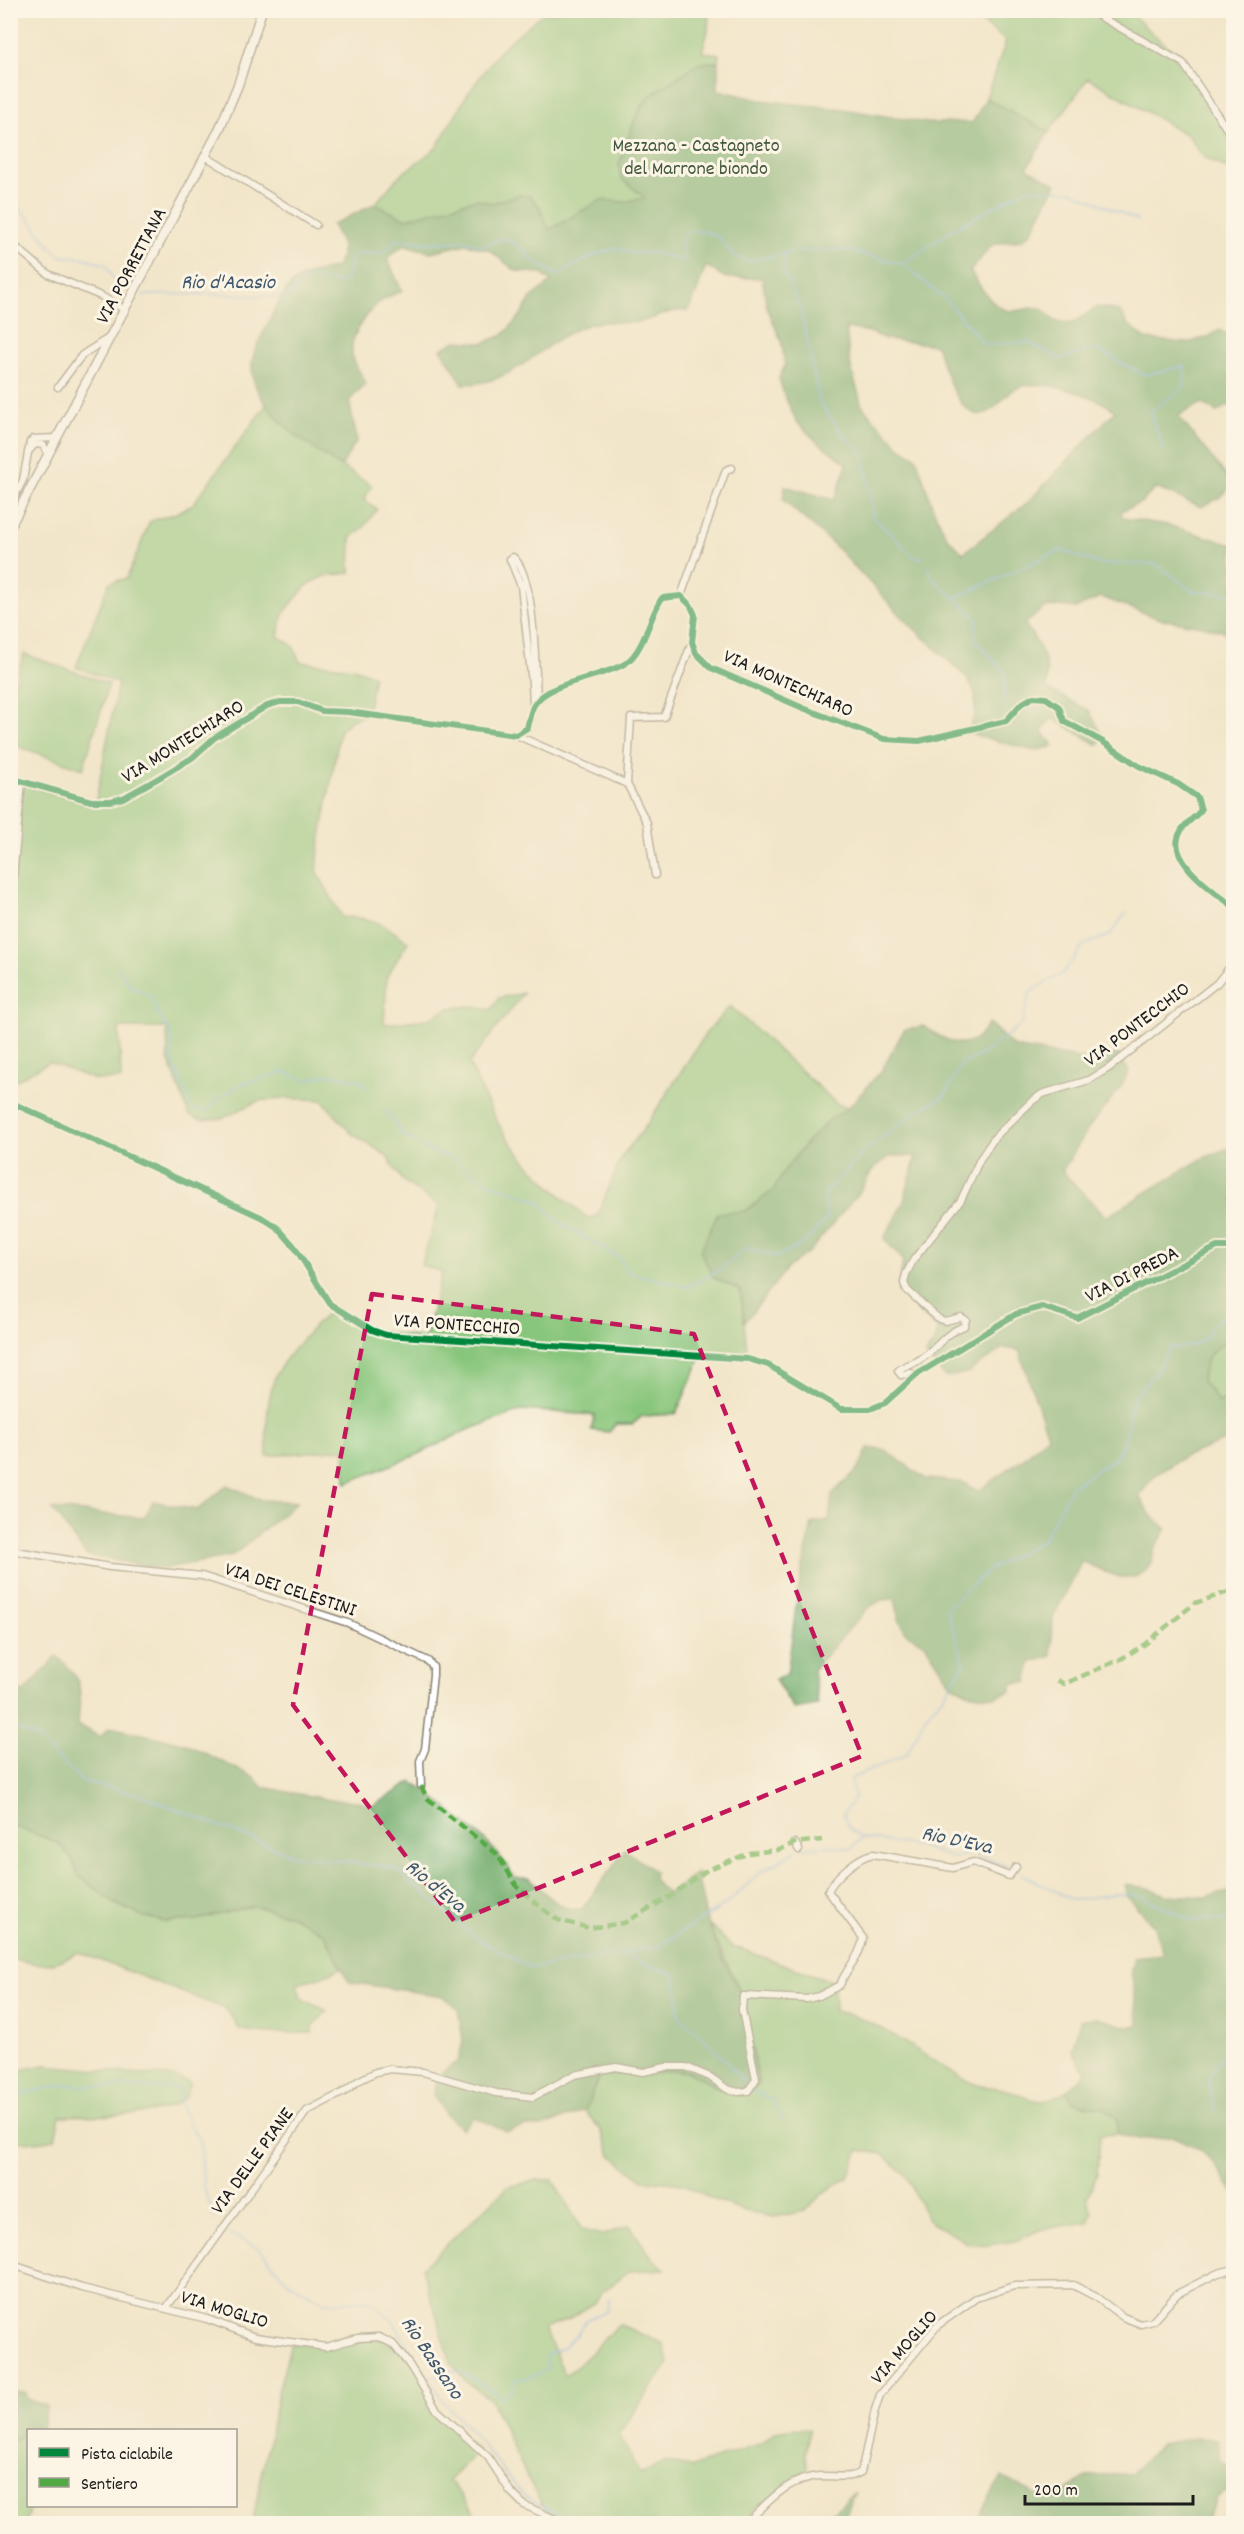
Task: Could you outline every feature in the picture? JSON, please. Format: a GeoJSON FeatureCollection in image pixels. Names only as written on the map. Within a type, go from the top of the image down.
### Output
{"type":"FeatureCollection","features":[{"type":"Feature","properties":{"kind":"main road","name":"VIA PORRETTANA"},"geometry":{"type":"LineString","coordinates":[[10,527],[48,449],[125,310],[205,156],[232,99],[262,10]]}},
{"type":"Feature","properties":{"kind":"street"},"geometry":{"type":"LineString","coordinates":[[1088,10],[1183,63],[1230,134]]}},
{"type":"Feature","properties":{"kind":"street"},"geometry":{"type":"LineString","coordinates":[[205,156],[316,225]]}},
{"type":"Feature","properties":{"kind":"street"},"geometry":{"type":"LineString","coordinates":[[10,242],[55,277],[103,297],[125,310]]}},
{"type":"Feature","properties":{"kind":"street"},"geometry":{"type":"LineString","coordinates":[[58,387],[82,355],[111,336]]}},
{"type":"Feature","properties":{"kind":"street"},"geometry":{"type":"LineString","coordinates":[[10,506],[23,480],[27,447],[33,439],[56,438]]}},
{"type":"Feature","properties":{"kind":"street"},"geometry":{"type":"LineString","coordinates":[[26,458],[30,448],[35,444],[48,449]]}},
{"type":"Feature","properties":{"kind":"street"},"geometry":{"type":"LineString","coordinates":[[681,596],[726,470],[732,468]]}},
{"type":"Feature","properties":{"kind":"street"},"geometry":{"type":"LineString","coordinates":[[533,707],[526,618],[521,586],[510,559],[513,556],[526,580],[536,652],[537,700]]}},
{"type":"Feature","properties":{"kind":"street"},"geometry":{"type":"LineString","coordinates":[[655,875],[647,823],[627,784],[631,718],[664,717],[692,642],[695,615],[691,606],[681,596]]}},
{"type":"Feature","properties":{"kind":"street"},"geometry":{"type":"LineString","coordinates":[[516,735],[527,728],[537,700],[564,684],[625,663],[636,652],[653,611],[662,598],[681,596]]}},
{"type":"Feature","properties":{"kind":"street","name":"VIA MONTECHIARO"},"geometry":{"type":"LineString","coordinates":[[692,642],[696,652],[711,668],[803,708],[884,739],[919,741],[1006,721],[1021,704],[1033,697],[1046,699],[1059,707],[1064,721],[1103,742],[1139,766],[1178,784],[1197,797],[1201,810],[1181,830],[1176,842],[1179,854],[1189,870],[1233,907]]}},
{"type":"Feature","properties":{"kind":"street","name":"VIA MONTECHIARO"},"geometry":{"type":"LineString","coordinates":[[10,778],[100,803],[123,798],[192,758],[214,738],[267,706],[280,702],[298,702],[322,711],[348,712],[516,735],[627,784]]}},
{"type":"Feature","properties":{"kind":"street"},"geometry":{"type":"LineString","coordinates":[[10,909],[22,782]]}},
{"type":"Feature","properties":{"kind":"street","name":"VIA PONTECCHIO"},"geometry":{"type":"LineString","coordinates":[[10,1102],[261,1217],[278,1228],[294,1246],[330,1304],[372,1330],[386,1335],[748,1359],[768,1365],[841,1409],[870,1409],[885,1403],[916,1375],[911,1373],[901,1375],[898,1371],[901,1368],[922,1359],[949,1332],[964,1326],[966,1320],[961,1317],[945,1321],[939,1319],[907,1290],[904,1283],[914,1259],[961,1200],[980,1159],[995,1137],[1030,1102],[1042,1094],[1089,1080],[1109,1068],[1217,983],[1233,962]]}},
{"type":"Feature","properties":{"kind":"street","name":"VIA DI PREDA"},"geometry":{"type":"LineString","coordinates":[[916,1375],[1016,1314],[1042,1307],[1077,1318],[1217,1247],[1233,1247]]}},
{"type":"Feature","properties":{"kind":"street","name":"VIA DEI CELESTINI"},"geometry":{"type":"LineString","coordinates":[[10,1550],[110,1567],[202,1576],[348,1623],[428,1661],[433,1668],[433,1675],[425,1749],[420,1761],[421,1786]]}},
{"type":"Feature","properties":{"kind":"street"},"geometry":{"type":"LineString","coordinates":[[795,1843],[799,1850]]}},
{"type":"Feature","properties":{"kind":"street","name":"VIA DELLE PIANE"},"geometry":{"type":"LineString","coordinates":[[167,2307],[307,2110],[344,2092],[358,2081],[376,2072],[390,2069],[423,2072],[495,2093],[533,2097],[574,2075],[616,2067],[643,2072],[666,2067],[686,2067],[710,2077],[727,2089],[738,2092],[748,2091],[756,2079],[742,2010],[743,1996],[807,1999],[819,1996],[840,1985],[844,1973],[862,1948],[863,1938],[828,1891],[863,1856],[873,1854],[952,1868],[973,1862],[1009,1876],[1016,1866]]}},
{"type":"Feature","properties":{"kind":"street","name":"VIA MOGLIO"},"geometry":{"type":"LineString","coordinates":[[10,2264],[121,2299],[167,2307],[255,2337],[326,2347],[358,2338],[379,2337],[393,2344],[410,2366],[437,2410],[488,2457],[510,2490],[524,2505],[566,2523]]}},
{"type":"Feature","properties":{"kind":"street","name":"VIA MOGLIO"},"geometry":{"type":"LineString","coordinates":[[745,2523],[790,2483],[819,2476],[849,2477],[861,2472],[880,2395],[938,2325],[976,2298],[1014,2286],[1073,2285],[1096,2297],[1123,2317],[1141,2324],[1153,2321],[1177,2294],[1218,2273],[1233,2269]]}},
{"type":"Feature","properties":{"kind":"highlighted area"},"geometry":{"type":"Polygon","coordinates":[[[372,1294],[694,1334],[862,1756],[455,1922],[293,1705],[372,1294]]]}},
{"type":"Feature","properties":{"kind":"green space"},"geometry":{"type":"Polygon","coordinates":[[[564,10],[709,11],[708,31],[702,52],[719,54],[718,62],[699,63],[648,97],[635,118],[619,165],[621,178],[646,198],[624,202],[601,200],[548,231],[540,207],[519,195],[492,203],[477,199],[406,219],[375,204],[398,177],[436,148],[467,95],[500,50],[542,14],[564,10]]]}},
{"type":"Feature","properties":{"kind":"green space"},"geometry":{"type":"Polygon","coordinates":[[[974,10],[1128,11],[1180,58],[1230,130],[1233,131],[1233,165],[1228,169],[1203,157],[1189,136],[1088,78],[1049,132],[986,98],[1006,41],[973,14],[974,10]]]}},
{"type":"Feature","properties":{"kind":"green space","name":"Mezzana - Castagneto del Marrone biondo"},"geometry":{"type":"Polygon","coordinates":[[[718,62],[718,90],[760,100],[843,109],[928,123],[973,122],[986,98],[1049,132],[1027,168],[1056,184],[1031,233],[1022,240],[993,244],[970,271],[993,302],[999,307],[1013,311],[1041,308],[1055,321],[1073,323],[1097,307],[1120,311],[1128,324],[1146,339],[1187,343],[1208,337],[1220,330],[1233,338],[1233,368],[1230,376],[1233,379],[1233,403],[1217,412],[1202,403],[1178,416],[1233,484],[1219,498],[1201,507],[1156,488],[1142,502],[1121,511],[1123,518],[1168,525],[1233,545],[1233,634],[1160,619],[1101,597],[1077,608],[1059,606],[1044,608],[1025,624],[1043,654],[1047,669],[1047,689],[1089,710],[1103,736],[1098,745],[1052,718],[1042,731],[1054,746],[1034,751],[968,733],[975,714],[975,693],[966,677],[909,624],[834,545],[783,500],[785,486],[834,500],[847,464],[816,441],[797,422],[784,395],[779,378],[785,365],[781,341],[767,307],[762,278],[726,278],[706,266],[693,302],[687,311],[666,313],[639,322],[605,322],[584,326],[553,343],[513,371],[482,383],[463,384],[441,349],[456,341],[483,343],[503,335],[520,316],[531,298],[551,282],[540,273],[516,271],[489,250],[467,244],[431,252],[404,245],[387,258],[402,291],[389,296],[374,307],[362,322],[353,339],[354,360],[366,383],[349,401],[357,440],[341,467],[283,424],[260,395],[254,380],[252,363],[257,346],[277,305],[295,281],[312,273],[336,268],[342,246],[332,225],[374,204],[406,219],[477,199],[492,203],[519,195],[530,196],[540,207],[549,230],[601,200],[624,202],[645,198],[621,178],[619,165],[635,118],[648,97],[699,63],[718,62]],[[846,328],[850,364],[862,406],[900,447],[916,457],[933,508],[947,537],[963,553],[1028,502],[1115,411],[1095,399],[1069,390],[1029,385],[1015,389],[990,411],[979,414],[970,411],[954,392],[936,345],[885,339],[870,332],[846,328]]]}},
{"type":"Feature","properties":{"kind":"green space"},"geometry":{"type":"Polygon","coordinates":[[[266,405],[314,449],[372,486],[364,500],[377,509],[364,527],[351,538],[350,573],[324,576],[306,586],[283,614],[278,636],[293,646],[300,662],[354,668],[374,676],[367,714],[350,721],[340,730],[319,848],[317,872],[342,917],[377,922],[408,942],[387,976],[384,1024],[428,1019],[449,1008],[470,1006],[491,1010],[499,998],[524,993],[469,1063],[494,1116],[522,1157],[543,1179],[588,1218],[597,1216],[622,1156],[644,1129],[706,1033],[730,1006],[837,1104],[848,1108],[829,1120],[806,1143],[784,1171],[774,1190],[745,1211],[714,1278],[740,1290],[748,1357],[702,1355],[676,1414],[642,1416],[633,1424],[616,1424],[609,1432],[591,1430],[595,1415],[523,1410],[465,1431],[419,1454],[346,1483],[344,1449],[267,1456],[268,1410],[273,1383],[283,1364],[299,1343],[333,1307],[374,1331],[425,1338],[442,1272],[421,1265],[439,1206],[402,1180],[386,1155],[351,1133],[322,1100],[284,1098],[258,1101],[223,1118],[202,1120],[189,1115],[168,1058],[167,1028],[119,1028],[121,1079],[95,1080],[49,1062],[11,1083],[11,781],[95,805],[118,683],[76,667],[109,583],[127,578],[150,521],[177,513],[193,504],[266,405]]]}},
{"type":"Feature","properties":{"kind":"green space"},"geometry":{"type":"Polygon","coordinates":[[[24,654],[109,684],[83,769],[11,744],[11,694],[24,654]]]}},
{"type":"Feature","properties":{"kind":"green space"},"geometry":{"type":"Polygon","coordinates":[[[989,1023],[1014,1047],[1097,1061],[1117,1053],[1129,1071],[1121,1087],[1090,1126],[1062,1171],[1106,1217],[1203,1158],[1233,1146],[1233,1338],[1210,1354],[1202,1381],[1219,1402],[1233,1396],[1233,1438],[1183,1457],[1154,1476],[1139,1496],[1150,1514],[1167,1529],[1155,1547],[1152,1560],[1144,1572],[1136,1577],[1127,1578],[1108,1573],[1082,1561],[1053,1618],[1051,1656],[1030,1663],[1028,1682],[1013,1683],[1011,1691],[995,1697],[972,1694],[952,1686],[926,1645],[906,1633],[899,1619],[895,1599],[881,1600],[868,1608],[813,1670],[818,1705],[794,1709],[775,1680],[787,1674],[798,1592],[812,1523],[829,1520],[832,1494],[859,1468],[868,1448],[885,1450],[926,1479],[962,1482],[978,1491],[1025,1457],[1048,1436],[1019,1350],[1003,1348],[969,1372],[946,1378],[925,1354],[936,1340],[937,1329],[898,1292],[903,1260],[884,1239],[904,1201],[916,1156],[891,1156],[873,1169],[860,1191],[810,1251],[787,1268],[745,1322],[740,1290],[714,1278],[700,1251],[718,1213],[745,1211],[774,1190],[784,1171],[806,1143],[829,1120],[848,1108],[882,1070],[904,1030],[923,1026],[949,1041],[963,1043],[979,1037],[989,1023]]]}},
{"type":"Feature","properties":{"kind":"green space"},"geometry":{"type":"Polygon","coordinates":[[[1233,1338],[1233,1396],[1219,1402],[1202,1381],[1203,1372],[1210,1354],[1233,1338]]]}},
{"type":"Feature","properties":{"kind":"green space"},"geometry":{"type":"Polygon","coordinates":[[[227,1485],[261,1500],[297,1502],[232,1556],[161,1569],[86,1555],[52,1509],[144,1518],[153,1501],[197,1510],[227,1485]]]}},
{"type":"Feature","properties":{"kind":"green space"},"geometry":{"type":"Polygon","coordinates":[[[57,1656],[77,1680],[80,1694],[78,1725],[100,1737],[110,1727],[184,1743],[254,1777],[262,1787],[331,1800],[358,1801],[371,1807],[412,1782],[424,1789],[486,1842],[507,1865],[515,1878],[530,1878],[553,1900],[567,1908],[582,1909],[625,1850],[654,1871],[653,1879],[668,1894],[697,1873],[706,1918],[718,1949],[744,2000],[759,2085],[742,2096],[721,2089],[688,2072],[672,2070],[645,2074],[600,2074],[585,2111],[541,2127],[527,2126],[507,2132],[474,2117],[462,2129],[446,2115],[433,2095],[437,2076],[458,2061],[463,2041],[458,2009],[442,1996],[349,1982],[324,1933],[290,1915],[253,1906],[196,1920],[166,1922],[142,1916],[114,1903],[79,1876],[71,1857],[57,1842],[11,1825],[10,1682],[23,1693],[57,1656]]]}},
{"type":"Feature","properties":{"kind":"green space"},"geometry":{"type":"Polygon","coordinates":[[[10,1825],[57,1842],[71,1857],[79,1876],[114,1903],[142,1916],[166,1922],[196,1920],[253,1906],[290,1915],[324,1933],[341,1968],[297,1983],[301,1998],[327,2011],[313,2026],[313,2033],[268,2033],[240,2030],[226,2009],[78,1952],[60,1961],[45,1964],[11,1958],[10,1825]]]}},
{"type":"Feature","properties":{"kind":"green space"},"geometry":{"type":"Polygon","coordinates":[[[1124,1885],[1149,1888],[1166,1895],[1206,1897],[1233,1891],[1233,2192],[1216,2166],[1200,2149],[1174,2137],[1138,2139],[1117,2134],[1117,2118],[1104,2107],[1087,2106],[1072,2101],[1067,2091],[1086,2073],[1072,2051],[1080,2020],[1096,2017],[1128,2027],[1139,2026],[1131,1969],[1134,1957],[1163,1954],[1154,1927],[1127,1896],[1124,1885]]]}},
{"type":"Feature","properties":{"kind":"green space"},"geometry":{"type":"Polygon","coordinates":[[[709,1925],[732,1946],[834,1982],[835,2011],[872,2024],[972,2083],[1003,2089],[1042,2101],[1050,2100],[1067,2091],[1072,2101],[1087,2106],[1104,2107],[1117,2118],[1117,2134],[1100,2135],[1097,2174],[1087,2198],[1092,2212],[1088,2222],[1042,2229],[1015,2241],[987,2245],[967,2243],[927,2219],[906,2175],[883,2154],[859,2150],[848,2177],[823,2193],[805,2211],[774,2217],[745,2211],[705,2196],[684,2184],[643,2180],[611,2155],[600,2129],[585,2111],[600,2075],[672,2070],[688,2072],[721,2089],[740,2044],[746,2019],[742,1997],[709,1925]]]}},
{"type":"Feature","properties":{"kind":"green space"},"geometry":{"type":"Polygon","coordinates":[[[44,2065],[175,2077],[190,2082],[183,2099],[159,2110],[124,2115],[60,2116],[55,2139],[36,2142],[11,2141],[11,2072],[44,2065]]]}},
{"type":"Feature","properties":{"kind":"green space"},"geometry":{"type":"Polygon","coordinates":[[[537,2180],[553,2180],[582,2230],[602,2235],[630,2226],[652,2258],[665,2269],[629,2271],[602,2292],[596,2302],[569,2319],[544,2328],[565,2375],[580,2364],[618,2324],[664,2344],[668,2364],[619,2434],[640,2475],[663,2462],[691,2467],[762,2443],[776,2431],[793,2428],[809,2430],[805,2456],[807,2470],[753,2510],[747,2523],[566,2523],[547,2513],[526,2475],[491,2400],[468,2383],[451,2363],[422,2268],[508,2187],[537,2180]]]}},
{"type":"Feature","properties":{"kind":"green space"},"geometry":{"type":"Polygon","coordinates":[[[376,2335],[419,2361],[436,2409],[478,2451],[449,2480],[483,2523],[252,2524],[279,2388],[291,2343],[318,2346],[346,2336],[376,2335]]]}},
{"type":"Feature","properties":{"kind":"green space"},"geometry":{"type":"Polygon","coordinates":[[[26,2392],[26,2399],[47,2406],[42,2428],[27,2429],[27,2434],[11,2442],[11,2393],[26,2392]]]}},
{"type":"Feature","properties":{"kind":"green space"},"geometry":{"type":"Polygon","coordinates":[[[27,2433],[27,2507],[30,2507],[26,2523],[11,2523],[10,2442],[27,2433]]]}},
{"type":"Feature","properties":{"kind":"green space"},"geometry":{"type":"Polygon","coordinates":[[[1196,2438],[1218,2439],[1221,2461],[1230,2468],[1233,2467],[1233,2495],[1224,2492],[1217,2498],[1204,2523],[975,2523],[1001,2477],[1042,2497],[1055,2498],[1086,2477],[1133,2473],[1160,2444],[1196,2438]]]}},
{"type":"Feature","properties":{"kind":"green space"},"geometry":{"type":"Polygon","coordinates":[[[856,2492],[842,2523],[818,2523],[856,2492]]]}},
{"type":"Feature","properties":{"kind":"waterway"},"geometry":{"type":"LineString","coordinates":[[904,263],[952,230],[1026,189],[1072,191],[1137,220]]}},
{"type":"Feature","properties":{"kind":"waterway","name":"Rio d'Acasio"},"geometry":{"type":"LineString","coordinates":[[10,204],[25,214],[60,256],[84,258],[106,265],[117,287],[122,291]]}},
{"type":"Feature","properties":{"kind":"waterway","name":"Rio d'Acasio"},"geometry":{"type":"LineString","coordinates":[[143,295],[213,294],[284,297],[307,279],[317,278],[342,283],[348,275],[350,260],[354,254],[383,253],[397,239],[427,243],[466,241],[482,246],[505,238],[522,248],[532,260],[557,275],[592,256],[614,248],[634,253],[656,253],[683,261],[685,258],[682,247],[684,235],[687,232],[703,231],[717,236],[735,257],[750,261],[796,251],[846,250],[903,264],[948,302],[985,345],[1028,342],[1060,359],[1096,349],[1144,375],[1185,366],[1184,387],[1150,412],[1164,451]]}},
{"type":"Feature","properties":{"kind":"waterway"},"geometry":{"type":"LineString","coordinates":[[786,252],[783,270],[801,311],[820,404],[845,437],[863,451],[873,517],[914,557],[923,558]]}},
{"type":"Feature","properties":{"kind":"waterway"},"geometry":{"type":"LineString","coordinates":[[927,567],[932,578],[955,598],[1060,550],[1100,564],[1156,564],[1192,591],[1234,594]]}},
{"type":"Feature","properties":{"kind":"waterway"},"geometry":{"type":"LineString","coordinates":[[955,598],[977,619],[975,640],[1005,673],[1004,705]]}},
{"type":"Feature","properties":{"kind":"waterway"},"geometry":{"type":"LineString","coordinates":[[384,1109],[401,1133],[433,1153],[445,1154],[487,1182],[537,1200],[559,1222],[618,1257],[630,1273],[688,1287],[723,1268],[746,1248],[777,1257],[806,1242],[827,1218],[824,1193],[863,1153],[912,1115],[944,1096],[961,1065],[986,1052],[1022,1024],[1030,992],[1063,973],[1084,945],[1110,935],[1126,913]]}},
{"type":"Feature","properties":{"kind":"waterway"},"geometry":{"type":"LineString","coordinates":[[118,967],[129,985],[151,996],[160,1019],[171,1033],[172,1061],[193,1110],[207,1111],[238,1086],[284,1072],[306,1080],[331,1074],[361,1081],[367,1088]]}},
{"type":"Feature","properties":{"kind":"waterway"},"geometry":{"type":"LineString","coordinates":[[861,1838],[849,1828],[843,1814],[855,1797],[850,1779],[907,1754],[925,1717],[943,1696],[964,1663],[946,1608],[990,1569],[1043,1540],[1072,1486],[1114,1459],[1125,1440],[1131,1405],[1135,1396],[1156,1372],[1170,1347],[1189,1346],[1201,1341],[1210,1332],[1211,1326],[1222,1318],[1234,1321]]}},
{"type":"Feature","properties":{"kind":"waterway","name":"Rio d'Eva"},"geometry":{"type":"LineString","coordinates":[[10,1726],[37,1738],[82,1781],[141,1795],[293,1855],[395,1868],[477,1939],[532,1968],[660,1946],[726,1904],[760,1873],[796,1851]]}},
{"type":"Feature","properties":{"kind":"waterway","name":"Rio D'Eva"},"geometry":{"type":"LineString","coordinates":[[862,1838],[919,1846],[953,1858],[970,1853],[1010,1867]]}},
{"type":"Feature","properties":{"kind":"waterway"},"geometry":{"type":"LineString","coordinates":[[804,1848],[831,1846],[851,1848],[861,1839]]}},
{"type":"Feature","properties":{"kind":"waterway","name":"Rio D'Eva"},"geometry":{"type":"LineString","coordinates":[[1020,1873],[1072,1900],[1115,1894],[1142,1896],[1190,1920],[1234,1920]]}},
{"type":"Feature","properties":{"kind":"waterway"},"geometry":{"type":"LineString","coordinates":[[621,1954],[676,1975],[679,2017],[709,2043],[745,2083]]}},
{"type":"Feature","properties":{"kind":"waterway"},"geometry":{"type":"LineString","coordinates":[[1215,2111],[1208,2080],[1234,2034]]}},
{"type":"Feature","properties":{"kind":"waterway","name":"Rio Bassano"},"geometry":{"type":"LineString","coordinates":[[10,2097],[60,2085],[178,2088],[183,2112],[200,2142],[204,2187],[214,2218]]}},
{"type":"Feature","properties":{"kind":"waterway"},"geometry":{"type":"LineString","coordinates":[[751,2090],[773,2100],[782,2121]]}},
{"type":"Feature","properties":{"kind":"waterway","name":"Rio Bassano"},"geometry":{"type":"LineString","coordinates":[[230,2234],[258,2248],[289,2283],[324,2302],[369,2301],[393,2321],[443,2401],[523,2495],[562,2517]]}},
{"type":"Feature","properties":{"kind":"waterway"},"geometry":{"type":"LineString","coordinates":[[430,2376],[440,2377],[449,2370],[466,2374],[502,2397],[511,2391],[516,2379],[527,2379],[547,2370],[547,2354],[562,2348],[576,2336],[586,2320],[607,2310],[609,2299]]}},
{"type":"Feature","properties":{"kind":"waterway"},"geometry":{"type":"LineString","coordinates":[[10,2418],[20,2408]]}},
{"type":"Feature","properties":{"kind":"marked path"},"geometry":{"type":"LineString","coordinates":[[1057,1680],[1064,1684],[1121,1659],[1145,1644],[1195,1603],[1234,1590]]}},
{"type":"Feature","properties":{"kind":"marked path"},"geometry":{"type":"LineString","coordinates":[[421,1786],[427,1798],[497,1854],[518,1888],[558,1920],[589,1928],[624,1923],[669,1897],[707,1870],[749,1853],[778,1850],[795,1843],[822,1840]]}},
{"type":"Feature","properties":{"kind":"cycle path"},"geometry":{"type":"LineString","coordinates":[[10,778],[91,801],[111,801],[123,798],[192,758],[214,738],[267,706],[280,702],[298,702],[322,711],[348,712],[516,735],[527,728],[534,705],[551,690],[604,673],[626,663],[638,650],[662,598],[681,596],[691,606],[695,615],[692,642],[696,653],[711,668],[803,708],[884,739],[919,741],[1006,721],[1021,704],[1033,697],[1046,698],[1059,707],[1064,721],[1103,742],[1139,766],[1178,784],[1197,797],[1201,810],[1181,831],[1177,842],[1179,853],[1204,884],[1234,907]]}},
{"type":"Feature","properties":{"kind":"cycle path"},"geometry":{"type":"LineString","coordinates":[[10,1102],[261,1217],[278,1228],[294,1246],[330,1304],[372,1330],[386,1335],[748,1359],[768,1365],[841,1409],[870,1409],[885,1403],[916,1375],[1016,1314],[1042,1307],[1077,1318],[1217,1247],[1234,1247]]}}]}
